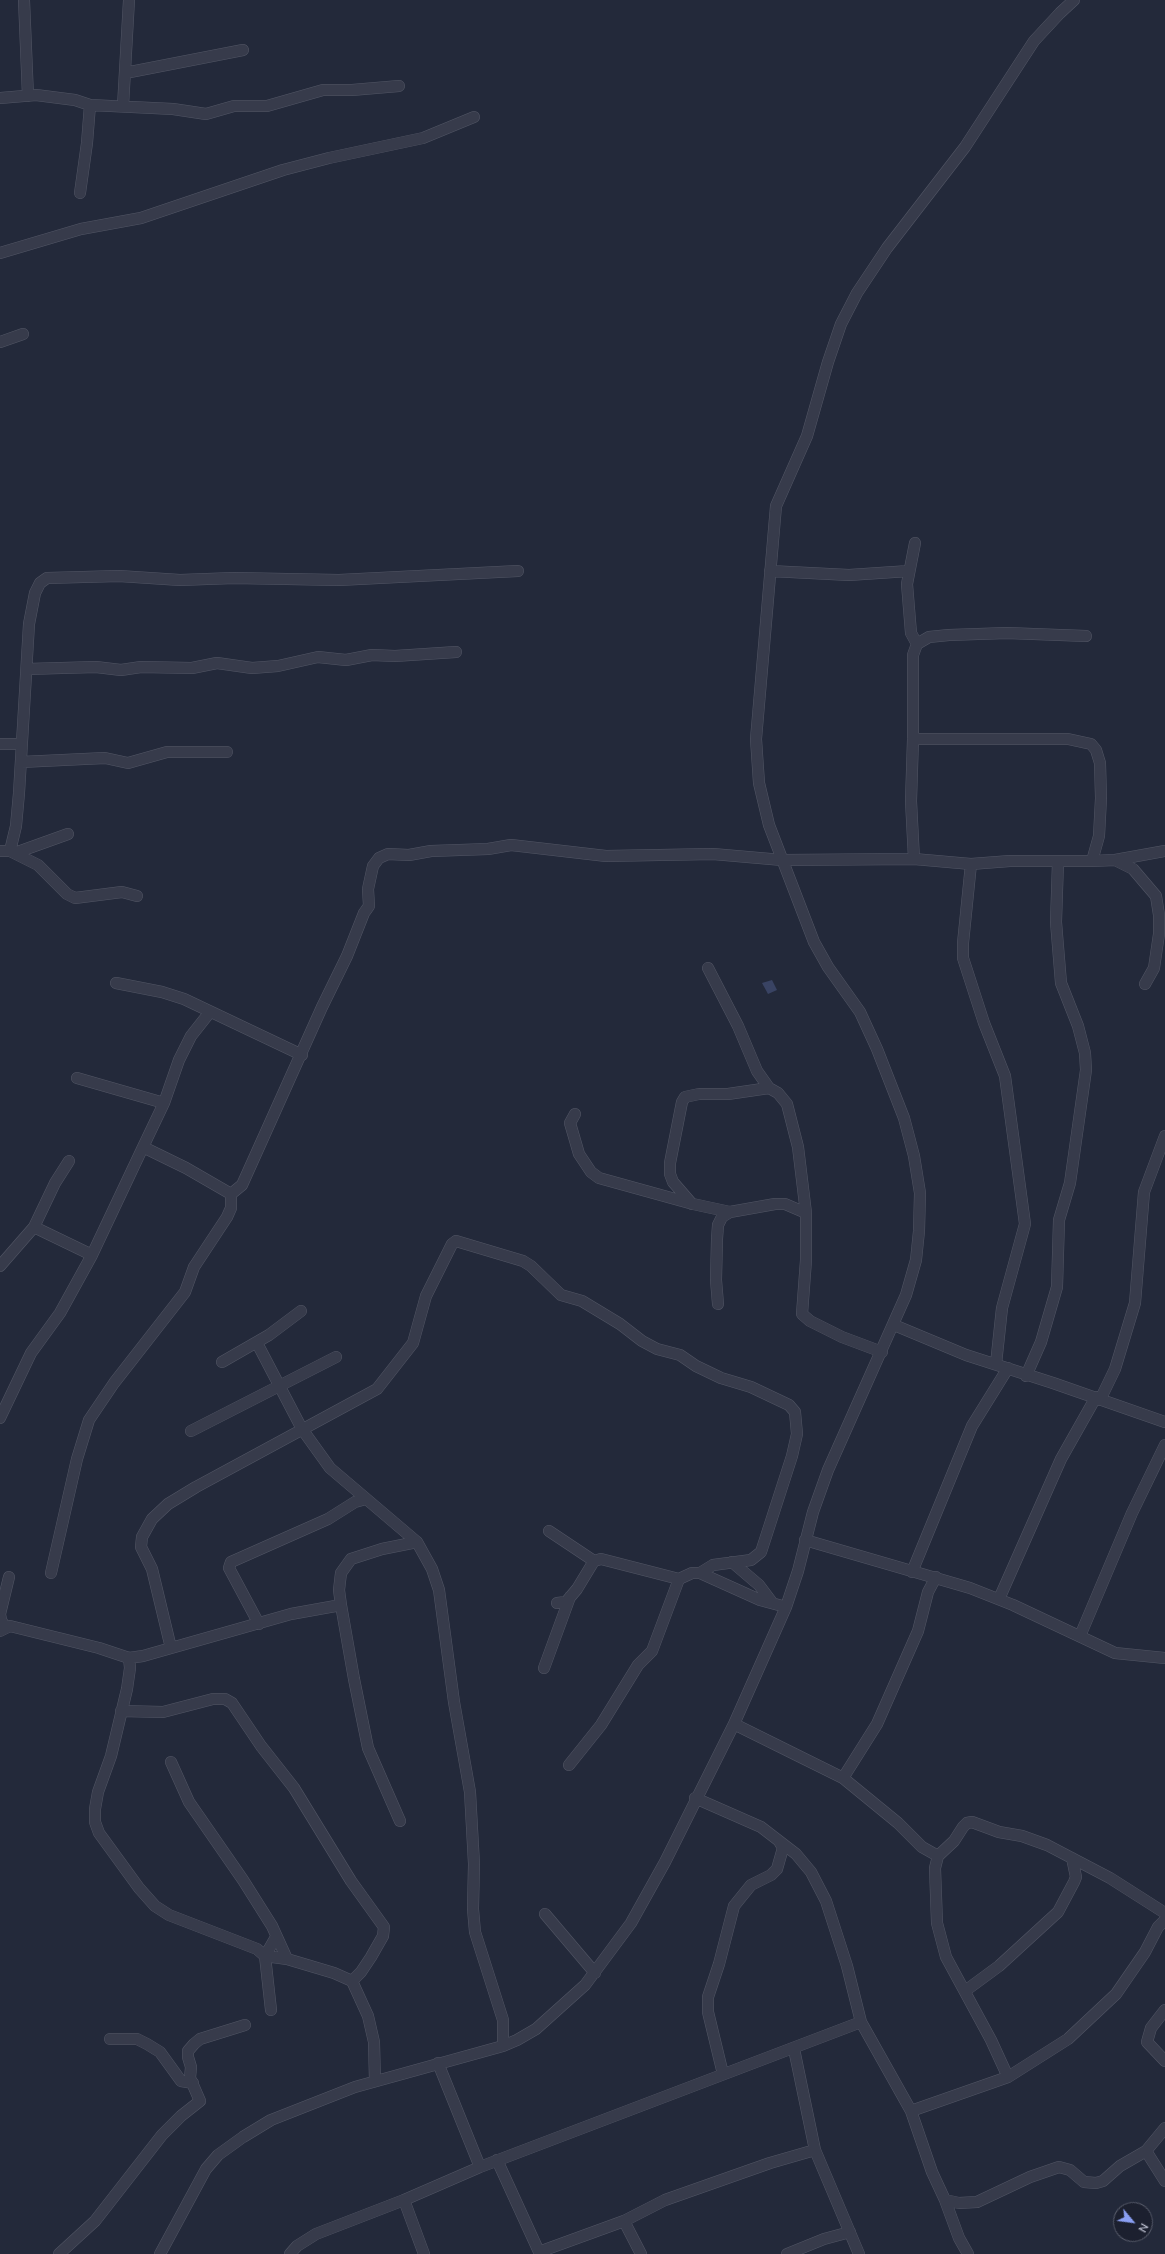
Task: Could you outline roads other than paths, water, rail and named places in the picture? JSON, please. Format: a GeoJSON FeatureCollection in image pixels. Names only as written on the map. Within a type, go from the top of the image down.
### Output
{"type":"FeatureCollection","features":[{"type":"Feature","properties":{"kind":"street"},"geometry":{"type":"LineString","coordinates":[[24,0],[28,96]]}},
{"type":"Feature","properties":{"kind":"street"},"geometry":{"type":"LineString","coordinates":[[123,106],[129,0]]}},
{"type":"Feature","properties":{"kind":"street"},"geometry":{"type":"LineString","coordinates":[[160,2254],[192,2192],[206,2169],[218,2155],[271,2120],[375,2081],[503,2046],[536,2029],[595,1973],[631,1923],[665,1862],[695,1798],[734,1724],[786,1607],[828,1470],[882,1352],[906,1295],[916,1260],[919,1231],[920,1194],[914,1156],[904,1118],[877,1049],[860,1012],[828,967],[814,942],[770,825],[756,763],[756,739],[776,506],[807,436],[836,339],[857,293],[887,248],[965,147],[1034,41],[1074,0]]}},
{"type":"Feature","properties":{"kind":"street"},"geometry":{"type":"LineString","coordinates":[[125,73],[243,50]]}},
{"type":"Feature","properties":{"kind":"street"},"geometry":{"type":"LineString","coordinates":[[0,98],[28,96],[75,100],[90,105],[173,109],[206,114],[234,106],[267,106],[323,90],[352,90],[399,86]]}},
{"type":"Feature","properties":{"kind":"street"},"geometry":{"type":"LineString","coordinates":[[80,193],[87,143],[90,105]]}},
{"type":"Feature","properties":{"kind":"street"},"geometry":{"type":"LineString","coordinates":[[0,253],[81,229],[141,218],[283,170],[329,158],[423,138],[474,117]]}},
{"type":"Feature","properties":{"kind":"street"},"geometry":{"type":"LineString","coordinates":[[0,342],[23,334]]}},
{"type":"Feature","properties":{"kind":"street"},"geometry":{"type":"LineString","coordinates":[[914,859],[911,801],[913,655],[916,644],[911,633],[907,604],[909,571],[916,543]]}},
{"type":"Feature","properties":{"kind":"street"},"geometry":{"type":"LineString","coordinates":[[8,852],[16,826],[29,624],[35,593],[40,583],[47,578],[119,576],[180,580],[234,578],[339,580],[518,571]]}},
{"type":"Feature","properties":{"kind":"street"},"geometry":{"type":"LineString","coordinates":[[770,571],[849,575],[909,571]]}},
{"type":"Feature","properties":{"kind":"street"},"geometry":{"type":"LineString","coordinates":[[916,644],[929,637],[949,635],[1007,633],[1086,636]]}},
{"type":"Feature","properties":{"kind":"street"},"geometry":{"type":"LineString","coordinates":[[27,669],[96,667],[121,670],[141,667],[192,668],[217,664],[252,668],[278,666],[318,657],[346,660],[372,655],[395,656],[456,652]]}},
{"type":"Feature","properties":{"kind":"street"},"geometry":{"type":"LineString","coordinates":[[913,739],[1068,739],[1091,744],[1096,750],[1100,763],[1101,798],[1099,836],[1092,862]]}},
{"type":"Feature","properties":{"kind":"street"},"geometry":{"type":"LineString","coordinates":[[0,744],[22,744]]}},
{"type":"Feature","properties":{"kind":"street"},"geometry":{"type":"LineString","coordinates":[[21,762],[105,758],[128,763],[167,752],[227,752]]}},
{"type":"Feature","properties":{"kind":"street"},"geometry":{"type":"LineString","coordinates":[[8,852],[68,834]]}},
{"type":"Feature","properties":{"kind":"street"},"geometry":{"type":"LineString","coordinates":[[231,1194],[239,1190],[247,1177],[364,913],[369,906],[368,889],[374,866],[379,858],[388,854],[409,855],[431,851],[488,849],[511,844],[606,856],[712,854],[782,860],[914,859],[971,864],[1010,861],[1092,862],[1115,860],[1165,851]]}},
{"type":"Feature","properties":{"kind":"street"},"geometry":{"type":"LineString","coordinates":[[8,852],[38,865],[68,894],[75,898],[122,892],[137,896]]}},
{"type":"Feature","properties":{"kind":"street"},"geometry":{"type":"LineString","coordinates":[[1115,860],[1133,869],[1156,896],[1159,915],[1159,934],[1154,968],[1145,984]]}},
{"type":"Feature","properties":{"kind":"street"},"geometry":{"type":"LineString","coordinates":[[1026,1376],[1041,1342],[1057,1287],[1060,1220],[1070,1184],[1086,1070],[1085,1053],[1078,1026],[1061,983],[1056,922],[1058,862]]}},
{"type":"Feature","properties":{"kind":"street"},"geometry":{"type":"LineString","coordinates":[[971,864],[963,943],[963,958],[984,1023],[1005,1076],[1025,1224],[1002,1308],[996,1364]]}},
{"type":"Feature","properties":{"kind":"street"},"geometry":{"type":"LineString","coordinates":[[708,968],[738,1026],[757,1071],[769,1088],[778,1093],[787,1104],[798,1147],[806,1213],[806,1260],[802,1314],[810,1321],[842,1337],[882,1352]]}},
{"type":"Feature","properties":{"kind":"street"},"geometry":{"type":"LineString","coordinates":[[116,983],[162,992],[184,999],[302,1055]]}},
{"type":"Feature","properties":{"kind":"street"},"geometry":{"type":"LineString","coordinates":[[0,1418],[31,1353],[60,1314],[92,1255],[164,1103],[179,1060],[191,1036],[210,1012]]}},
{"type":"Feature","properties":{"kind":"street"},"geometry":{"type":"LineString","coordinates":[[77,1078],[164,1103]]}},
{"type":"Feature","properties":{"kind":"street"},"geometry":{"type":"LineString","coordinates":[[693,1204],[673,1182],[670,1174],[670,1163],[682,1102],[685,1097],[699,1094],[728,1094],[769,1088]]}},
{"type":"Feature","properties":{"kind":"street"},"geometry":{"type":"LineString","coordinates":[[575,1114],[570,1123],[579,1154],[591,1172],[598,1178],[693,1204],[730,1212],[785,1204],[806,1213]]}},
{"type":"Feature","properties":{"kind":"street"},"geometry":{"type":"LineString","coordinates":[[999,1599],[1061,1459],[1115,1369],[1135,1303],[1144,1192],[1165,1136]]}},
{"type":"Feature","properties":{"kind":"street"},"geometry":{"type":"LineString","coordinates":[[143,1147],[186,1168],[231,1194]]}},
{"type":"Feature","properties":{"kind":"street"},"geometry":{"type":"LineString","coordinates":[[0,1266],[34,1228],[55,1182],[70,1161]]}},
{"type":"Feature","properties":{"kind":"street"},"geometry":{"type":"LineString","coordinates":[[51,1573],[77,1459],[89,1420],[117,1378],[185,1292],[194,1266],[228,1217],[231,1208],[231,1194]]}},
{"type":"Feature","properties":{"kind":"street"},"geometry":{"type":"LineString","coordinates":[[718,1304],[716,1280],[718,1225],[722,1217],[730,1212]]}},
{"type":"Feature","properties":{"kind":"street"},"geometry":{"type":"LineString","coordinates":[[34,1228],[92,1255]]}},
{"type":"Feature","properties":{"kind":"street"},"geometry":{"type":"LineString","coordinates":[[171,1648],[152,1569],[141,1547],[145,1529],[152,1519],[168,1504],[236,1464],[377,1389],[384,1382],[413,1342],[426,1296],[452,1244],[456,1241],[523,1261],[531,1266],[561,1295],[582,1301],[620,1324],[642,1342],[657,1349],[680,1355],[696,1366],[721,1378],[751,1387],[789,1405],[795,1412],[797,1434],[761,1552],[751,1560],[713,1565],[700,1573]]}},
{"type":"Feature","properties":{"kind":"street"},"geometry":{"type":"LineString","coordinates":[[222,1362],[257,1343],[301,1311]]}},
{"type":"Feature","properties":{"kind":"street"},"geometry":{"type":"LineString","coordinates":[[894,1325],[966,1355],[1008,1368],[1026,1376],[1098,1398],[1165,1422]]}},
{"type":"Feature","properties":{"kind":"street"},"geometry":{"type":"LineString","coordinates":[[257,1343],[281,1386],[302,1429],[336,1474],[417,1542],[432,1569],[439,1590],[454,1702],[470,1792],[474,1864],[473,1909],[475,1932],[503,2020],[503,2046]]}},
{"type":"Feature","properties":{"kind":"street"},"geometry":{"type":"LineString","coordinates":[[191,1431],[336,1357]]}},
{"type":"Feature","properties":{"kind":"street"},"geometry":{"type":"LineString","coordinates":[[912,1572],[972,1426],[1008,1368]]}},
{"type":"Feature","properties":{"kind":"street"},"geometry":{"type":"LineString","coordinates":[[1080,1636],[1132,1514],[1165,1446]]}},
{"type":"Feature","properties":{"kind":"street"},"geometry":{"type":"LineString","coordinates":[[259,1624],[229,1568],[231,1562],[328,1519],[355,1502],[366,1499]]}},
{"type":"Feature","properties":{"kind":"street"},"geometry":{"type":"LineString","coordinates":[[549,1531],[594,1561]]}},
{"type":"Feature","properties":{"kind":"street"},"geometry":{"type":"LineString","coordinates":[[806,1540],[912,1572],[936,1577],[999,1599],[1115,1653],[1165,1658]]}},
{"type":"Feature","properties":{"kind":"street"},"geometry":{"type":"LineString","coordinates":[[400,1821],[368,1748],[354,1679],[339,1590],[341,1573],[351,1559],[382,1549],[417,1542]]}},
{"type":"Feature","properties":{"kind":"street"},"geometry":{"type":"LineString","coordinates":[[557,1603],[566,1602],[577,1589],[594,1561],[602,1559],[679,1579],[692,1573],[700,1573],[760,1600],[786,1607]]}},
{"type":"Feature","properties":{"kind":"street"},"geometry":{"type":"LineString","coordinates":[[732,1562],[759,1585],[771,1602]]}},
{"type":"Feature","properties":{"kind":"street"},"geometry":{"type":"LineString","coordinates":[[9,1577],[0,1614],[2,1629],[10,1626],[99,1648],[129,1658],[171,1648],[291,1614],[341,1605]]}},
{"type":"Feature","properties":{"kind":"street"},"geometry":{"type":"LineString","coordinates":[[843,1778],[877,1724],[918,1631],[928,1592],[936,1577]]}},
{"type":"Feature","properties":{"kind":"street"},"geometry":{"type":"LineString","coordinates":[[569,1765],[601,1725],[638,1665],[652,1651],[679,1579]]}},
{"type":"Feature","properties":{"kind":"street"},"geometry":{"type":"LineString","coordinates":[[544,1668],[570,1597]]}},
{"type":"Feature","properties":{"kind":"street"},"geometry":{"type":"LineString","coordinates":[[129,1658],[130,1668],[122,1711],[95,1809],[95,1822],[99,1833],[139,1888],[155,1906],[181,1921],[257,1949],[265,1956],[287,1959],[334,1973],[352,1981],[369,2022],[374,2042],[375,2081]]}},
{"type":"Feature","properties":{"kind":"street"},"geometry":{"type":"LineString","coordinates":[[122,1711],[163,1712],[213,1699],[225,1699],[232,1703],[261,1746],[298,1794],[351,1881],[384,1928],[383,1936],[371,1957],[361,1972],[352,1981]]}},
{"type":"Feature","properties":{"kind":"street"},"geometry":{"type":"LineString","coordinates":[[734,1724],[843,1778],[898,1823],[922,1847],[938,1856]]}},
{"type":"Feature","properties":{"kind":"street"},"geometry":{"type":"LineString","coordinates":[[171,1762],[189,1802],[240,1874],[272,1926],[287,1959]]}},
{"type":"Feature","properties":{"kind":"street"},"geometry":{"type":"LineString","coordinates":[[695,1798],[744,1819],[777,1838],[796,1854],[811,1872],[826,1900],[847,1966],[861,2022],[911,2111],[932,2172],[945,2200],[959,2238],[968,2254]]}},
{"type":"Feature","properties":{"kind":"street"},"geometry":{"type":"LineString","coordinates":[[1008,2077],[992,2040],[946,1957],[937,1923],[934,1885],[935,1868],[938,1856],[954,1841],[963,1827],[967,1823],[972,1822],[999,1832],[1022,1836],[1047,1845],[1110,1878],[1165,1913]]}},
{"type":"Feature","properties":{"kind":"street"},"geometry":{"type":"LineString","coordinates":[[722,2074],[708,2012],[708,1997],[719,1964],[734,1906],[751,1885],[771,1875],[777,1869],[783,1848],[777,1838]]}},
{"type":"Feature","properties":{"kind":"street"},"geometry":{"type":"LineString","coordinates":[[965,1991],[999,1966],[1058,1912],[1076,1877],[1072,1858]]}},
{"type":"Feature","properties":{"kind":"street"},"geometry":{"type":"LineString","coordinates":[[545,1914],[595,1973]]}},
{"type":"Feature","properties":{"kind":"street"},"geometry":{"type":"LineString","coordinates":[[911,2111],[1008,2077],[1068,2039],[1100,2011],[1116,1994],[1145,1952],[1158,1927],[1165,1920]]}},
{"type":"Feature","properties":{"kind":"street"},"geometry":{"type":"LineString","coordinates":[[271,2010],[265,1956],[276,1937]]}},
{"type":"Feature","properties":{"kind":"street"},"geometry":{"type":"LineString","coordinates":[[1165,2010],[1151,2028],[1147,2042],[1165,2061]]}},
{"type":"Feature","properties":{"kind":"street"},"geometry":{"type":"LineString","coordinates":[[290,2254],[297,2246],[316,2234],[404,2200],[497,2160],[722,2074],[794,2049],[861,2022]]}},
{"type":"Feature","properties":{"kind":"street"},"geometry":{"type":"LineString","coordinates":[[59,2254],[95,2221],[162,2135],[180,2116],[200,2100],[190,2078],[191,2067],[188,2051],[200,2039],[245,2025]]}},
{"type":"Feature","properties":{"kind":"street"},"geometry":{"type":"LineString","coordinates":[[110,2039],[137,2039],[147,2044],[160,2052],[181,2081],[193,2084]]}},
{"type":"Feature","properties":{"kind":"street"},"geometry":{"type":"LineString","coordinates":[[794,2049],[815,2150],[859,2254]]}},
{"type":"Feature","properties":{"kind":"street"},"geometry":{"type":"LineString","coordinates":[[438,2063],[480,2167]]}},
{"type":"Feature","properties":{"kind":"street"},"geometry":{"type":"LineString","coordinates":[[945,2200],[958,2203],[977,2202],[1030,2177],[1059,2167],[1070,2170],[1084,2182],[1096,2183],[1103,2181],[1120,2166],[1146,2151],[1165,2128]]}},
{"type":"Feature","properties":{"kind":"street"},"geometry":{"type":"LineString","coordinates":[[497,2160],[539,2253],[624,2221],[665,2200],[770,2162],[815,2150]]}},
{"type":"Feature","properties":{"kind":"street"},"geometry":{"type":"LineString","coordinates":[[1146,2151],[1165,2180]]}},
{"type":"Feature","properties":{"kind":"street"},"geometry":{"type":"LineString","coordinates":[[404,2200],[424,2254]]}},
{"type":"Feature","properties":{"kind":"street"},"geometry":{"type":"LineString","coordinates":[[624,2221],[641,2254]]}},
{"type":"Feature","properties":{"kind":"street"},"geometry":{"type":"LineString","coordinates":[[787,2254],[824,2239],[850,2232]]}},
{"type":"Feature","properties":{"kind":"water"},"geometry":{"type":"Polygon","coordinates":[[[772,980],[777,990],[768,994],[762,983],[772,980]]]}}]}
